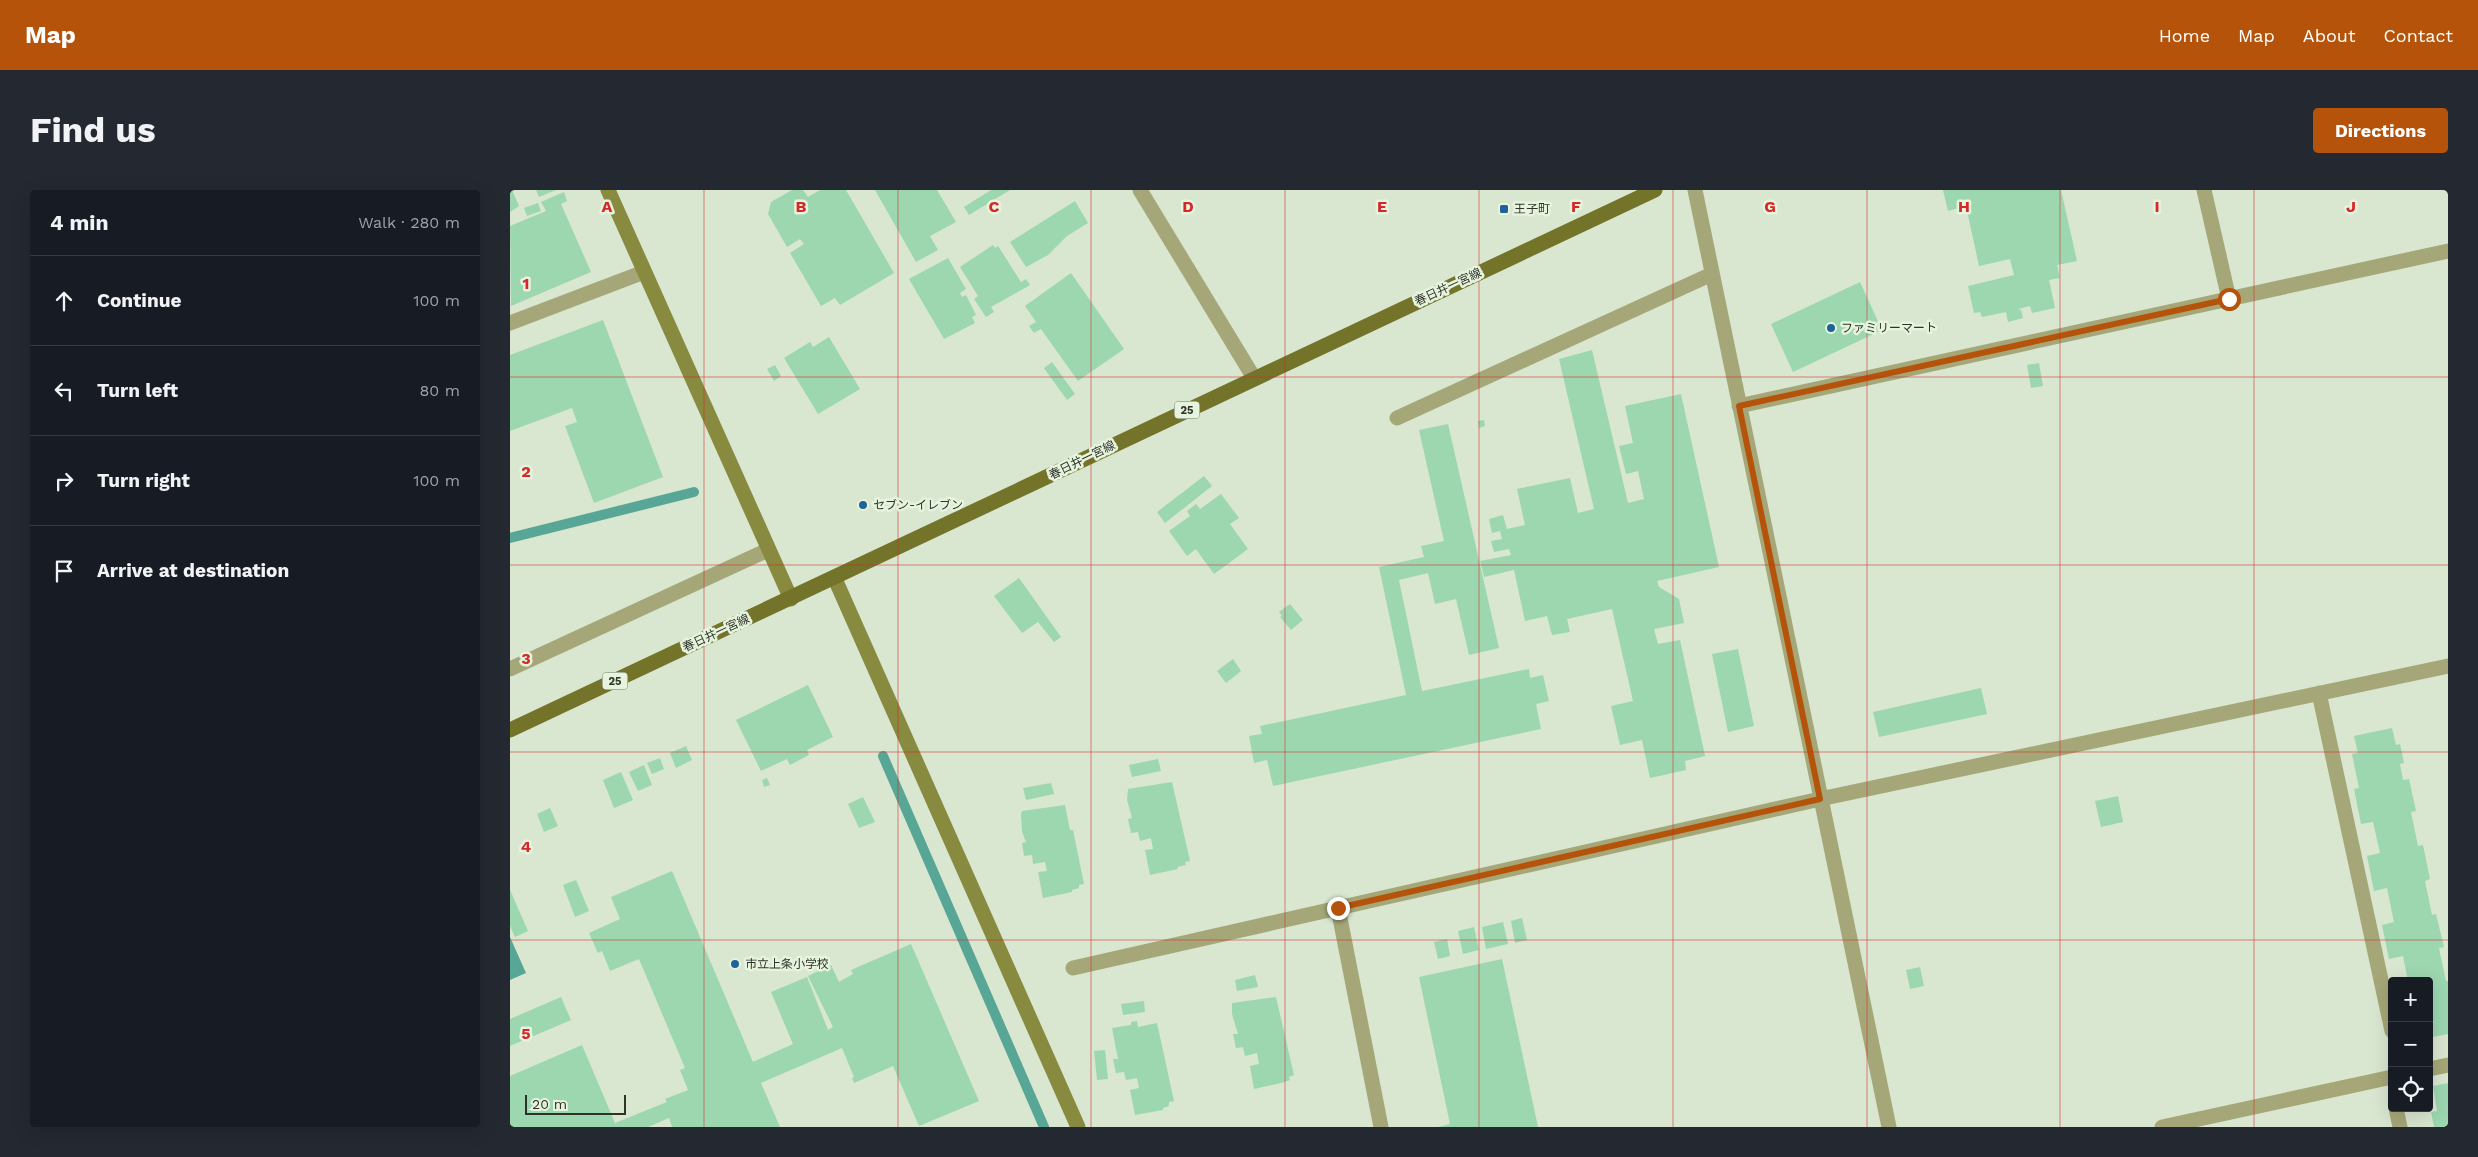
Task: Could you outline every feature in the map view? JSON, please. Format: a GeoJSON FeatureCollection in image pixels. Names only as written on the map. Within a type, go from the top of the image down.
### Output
{"type":"FeatureCollection","features":[{"type":"Feature","properties":{"kind":"main road","name":"春日井一宮線"},"geometry":{"type":"LineString","coordinates":[[510,730],[835,579],[1254,378],[1655,190]]}},
{"type":"Feature","properties":{"kind":"street"},"geometry":{"type":"LineString","coordinates":[[608,190],[791,599]]}},
{"type":"Feature","properties":{"kind":"street"},"geometry":{"type":"LineString","coordinates":[[1140,190],[1254,378]]}},
{"type":"Feature","properties":{"kind":"street"},"geometry":{"type":"LineString","coordinates":[[1695,190],[1889,1127]]}},
{"type":"Feature","properties":{"kind":"street"},"geometry":{"type":"LineString","coordinates":[[2204,190],[2229,299]]}},
{"type":"Feature","properties":{"kind":"street"},"geometry":{"type":"LineString","coordinates":[[1739,406],[2448,251]]}},
{"type":"Feature","properties":{"kind":"street"},"geometry":{"type":"LineString","coordinates":[[510,323],[644,272]]}},
{"type":"Feature","properties":{"kind":"street"},"geometry":{"type":"LineString","coordinates":[[1397,418],[1712,274]]}},
{"type":"Feature","properties":{"kind":"street"},"geometry":{"type":"LineString","coordinates":[[510,669],[768,550]]}},
{"type":"Feature","properties":{"kind":"street"},"geometry":{"type":"LineString","coordinates":[[835,579],[1078,1127]]}},
{"type":"Feature","properties":{"kind":"street"},"geometry":{"type":"LineString","coordinates":[[1073,968],[1820,799],[2448,666]]}},
{"type":"Feature","properties":{"kind":"street"},"geometry":{"type":"LineString","coordinates":[[2319,693],[2390,1022]]}},
{"type":"Feature","properties":{"kind":"street"},"geometry":{"type":"LineString","coordinates":[[1338,908],[1381,1127]]}},
{"type":"Feature","properties":{"kind":"street"},"geometry":{"type":"LineString","coordinates":[[2433,1068],[2448,1064]]}},
{"type":"Feature","properties":{"kind":"street"},"geometry":{"type":"LineString","coordinates":[[2162,1127],[2388,1083]]}},
{"type":"Feature","properties":{"kind":"street"},"geometry":{"type":"LineString","coordinates":[[2397,1112],[2400,1127]]}},
{"type":"Feature","properties":{"kind":"water"},"geometry":{"type":"Polygon","coordinates":[[[510,937],[526,973],[510,980],[510,937]]]}},
{"type":"Feature","properties":{"kind":"building"},"geometry":{"type":"Polygon","coordinates":[[[510,190],[512,190],[519,206],[510,212],[510,190]]]}},
{"type":"Feature","properties":{"kind":"building"},"geometry":{"type":"Polygon","coordinates":[[[536,190],[556,190],[539,197],[536,190]]]}},
{"type":"Feature","properties":{"kind":"building"},"geometry":{"type":"Polygon","coordinates":[[[792,190],[803,190],[808,197],[820,190],[846,190],[894,273],[840,305],[835,298],[821,306],[790,253],[804,244],[800,239],[787,247],[768,214],[771,202],[792,190]]]}},
{"type":"Feature","properties":{"kind":"building"},"geometry":{"type":"Polygon","coordinates":[[[875,190],[937,190],[956,222],[930,236],[938,250],[916,262],[875,190]]]}},
{"type":"Feature","properties":{"kind":"building"},"geometry":{"type":"Polygon","coordinates":[[[991,190],[1010,190],[969,215],[964,207],[991,190]]]}},
{"type":"Feature","properties":{"kind":"building"},"geometry":{"type":"Polygon","coordinates":[[[1943,190],[2061,190],[2077,261],[2057,265],[2060,278],[2049,280],[2055,308],[2032,313],[2030,306],[2018,309],[2021,310],[2023,318],[2008,322],[2006,312],[1982,317],[1980,312],[1974,313],[1968,286],[2014,275],[2010,259],[1979,266],[1966,206],[1948,211],[1943,190]]]}},
{"type":"Feature","properties":{"kind":"building"},"geometry":{"type":"Polygon","coordinates":[[[564,192],[567,201],[561,204],[591,272],[511,306],[510,226],[546,211],[541,202],[564,192]]]}},
{"type":"Feature","properties":{"kind":"building"},"geometry":{"type":"Polygon","coordinates":[[[1075,201],[1088,223],[1067,236],[1048,255],[1026,267],[1010,242],[1075,201]]]}},
{"type":"Feature","properties":{"kind":"building"},"geometry":{"type":"Polygon","coordinates":[[[538,203],[541,211],[527,216],[524,208],[538,203]]]}},
{"type":"Feature","properties":{"kind":"building"},"geometry":{"type":"Polygon","coordinates":[[[993,245],[995,248],[998,246],[1021,282],[1026,279],[1030,285],[991,307],[994,312],[986,317],[974,299],[978,296],[960,267],[993,245]]]}},
{"type":"Feature","properties":{"kind":"building"},"geometry":{"type":"Polygon","coordinates":[[[948,258],[966,289],[960,293],[962,297],[966,295],[976,315],[972,317],[975,323],[944,339],[909,279],[948,258]]]}},
{"type":"Feature","properties":{"kind":"building"},"geometry":{"type":"Polygon","coordinates":[[[1071,273],[1124,349],[1078,381],[1041,329],[1034,333],[1029,326],[1036,322],[1025,306],[1071,273]]]}},
{"type":"Feature","properties":{"kind":"building"},"geometry":{"type":"Polygon","coordinates":[[[1860,282],[1882,330],[1793,372],[1771,324],[1860,282]]]}},
{"type":"Feature","properties":{"kind":"building"},"geometry":{"type":"Polygon","coordinates":[[[603,320],[663,477],[594,503],[565,426],[577,422],[572,408],[510,431],[510,355],[603,320]]]}},
{"type":"Feature","properties":{"kind":"building"},"geometry":{"type":"Polygon","coordinates":[[[829,337],[860,389],[818,414],[784,358],[810,342],[813,347],[829,337]]]}},
{"type":"Feature","properties":{"kind":"building"},"geometry":{"type":"Polygon","coordinates":[[[1592,350],[1628,503],[1644,499],[1638,471],[1626,474],[1619,446],[1633,443],[1625,406],[1681,394],[1719,567],[1657,581],[1659,587],[1679,599],[1684,623],[1654,629],[1658,644],[1680,640],[1705,756],[1685,761],[1686,770],[1650,778],[1642,740],[1620,745],[1611,706],[1633,701],[1612,609],[1567,619],[1570,632],[1552,635],[1547,616],[1525,621],[1514,570],[1484,577],[1480,561],[1511,555],[1509,549],[1494,552],[1491,541],[1502,539],[1500,531],[1492,533],[1489,519],[1503,515],[1507,529],[1525,525],[1517,489],[1570,478],[1578,513],[1594,509],[1559,359],[1592,350]]]}},
{"type":"Feature","properties":{"kind":"building"},"geometry":{"type":"Polygon","coordinates":[[[1052,362],[1075,394],[1067,400],[1044,368],[1052,362]]]}},
{"type":"Feature","properties":{"kind":"building"},"geometry":{"type":"Polygon","coordinates":[[[2039,363],[2043,386],[2031,388],[2027,365],[2039,363]]]}},
{"type":"Feature","properties":{"kind":"building"},"geometry":{"type":"Polygon","coordinates":[[[775,365],[781,376],[774,381],[767,369],[775,365]]]}},
{"type":"Feature","properties":{"kind":"building"},"geometry":{"type":"Polygon","coordinates":[[[1484,420],[1485,426],[1479,428],[1478,421],[1484,420]]]}},
{"type":"Feature","properties":{"kind":"building"},"geometry":{"type":"Polygon","coordinates":[[[1448,424],[1499,648],[1469,655],[1456,599],[1435,604],[1428,573],[1399,580],[1422,691],[1529,669],[1530,678],[1543,675],[1549,701],[1536,704],[1541,729],[1273,786],[1267,760],[1254,763],[1249,736],[1262,734],[1260,726],[1406,695],[1379,567],[1424,557],[1421,546],[1444,541],[1419,430],[1448,424]]]}},
{"type":"Feature","properties":{"kind":"building"},"geometry":{"type":"Polygon","coordinates":[[[1204,476],[1212,486],[1165,523],[1157,512],[1204,476]]]}},
{"type":"Feature","properties":{"kind":"building"},"geometry":{"type":"Polygon","coordinates":[[[1221,494],[1239,518],[1230,524],[1248,549],[1214,574],[1196,549],[1187,556],[1169,531],[1190,516],[1187,511],[1196,504],[1200,509],[1221,494]]]}},
{"type":"Feature","properties":{"kind":"building"},"geometry":{"type":"Polygon","coordinates":[[[1019,578],[1061,637],[1054,642],[1038,622],[1022,633],[994,596],[1019,578]]]}},
{"type":"Feature","properties":{"kind":"building"},"geometry":{"type":"Polygon","coordinates":[[[1290,604],[1303,620],[1291,630],[1280,617],[1282,616],[1279,612],[1290,604]]]}},
{"type":"Feature","properties":{"kind":"building"},"geometry":{"type":"Polygon","coordinates":[[[1738,649],[1754,726],[1728,732],[1712,654],[1738,649]]]}},
{"type":"Feature","properties":{"kind":"building"},"geometry":{"type":"Polygon","coordinates":[[[1233,659],[1241,671],[1226,683],[1217,671],[1233,659]]]}},
{"type":"Feature","properties":{"kind":"building"},"geometry":{"type":"Polygon","coordinates":[[[808,685],[833,737],[807,750],[809,755],[790,765],[787,759],[761,771],[736,720],[808,685]]]}},
{"type":"Feature","properties":{"kind":"building"},"geometry":{"type":"Polygon","coordinates":[[[1981,688],[1987,714],[1879,737],[1873,712],[1981,688]]]}},
{"type":"Feature","properties":{"kind":"building"},"geometry":{"type":"Polygon","coordinates":[[[2392,728],[2396,745],[2400,744],[2404,763],[2400,764],[2403,780],[2409,779],[2416,811],[2411,812],[2418,846],[2423,845],[2430,879],[2425,881],[2432,915],[2436,914],[2444,947],[2439,948],[2446,981],[2448,981],[2448,1034],[2433,1037],[2433,977],[2407,977],[2403,956],[2389,959],[2382,925],[2394,922],[2387,888],[2374,891],[2367,856],[2380,853],[2373,822],[2361,824],[2354,789],[2359,788],[2352,754],[2358,753],[2354,736],[2392,728]]]}},
{"type":"Feature","properties":{"kind":"building"},"geometry":{"type":"Polygon","coordinates":[[[686,746],[692,760],[676,768],[670,753],[686,746]]]}},
{"type":"Feature","properties":{"kind":"building"},"geometry":{"type":"Polygon","coordinates":[[[660,758],[664,769],[652,774],[647,763],[660,758]]]}},
{"type":"Feature","properties":{"kind":"building"},"geometry":{"type":"Polygon","coordinates":[[[1158,759],[1161,771],[1132,777],[1129,765],[1158,759]]]}},
{"type":"Feature","properties":{"kind":"building"},"geometry":{"type":"Polygon","coordinates":[[[644,765],[652,785],[638,791],[629,772],[644,765]]]}},
{"type":"Feature","properties":{"kind":"building"},"geometry":{"type":"Polygon","coordinates":[[[621,772],[633,800],[614,808],[603,780],[621,772]]]}},
{"type":"Feature","properties":{"kind":"building"},"geometry":{"type":"Polygon","coordinates":[[[767,778],[770,785],[764,787],[762,780],[767,778]]]}},
{"type":"Feature","properties":{"kind":"building"},"geometry":{"type":"Polygon","coordinates":[[[1172,782],[1190,861],[1185,862],[1186,865],[1177,867],[1178,869],[1150,875],[1145,850],[1153,849],[1151,838],[1140,841],[1138,832],[1131,833],[1128,819],[1132,818],[1127,800],[1128,789],[1172,782]]]}},
{"type":"Feature","properties":{"kind":"building"},"geometry":{"type":"Polygon","coordinates":[[[1051,783],[1054,794],[1026,800],[1023,788],[1051,783]]]}},
{"type":"Feature","properties":{"kind":"building"},"geometry":{"type":"Polygon","coordinates":[[[2118,796],[2123,822],[2101,827],[2095,801],[2118,796]]]}},
{"type":"Feature","properties":{"kind":"building"},"geometry":{"type":"Polygon","coordinates":[[[863,797],[875,822],[859,828],[848,804],[863,797]]]}},
{"type":"Feature","properties":{"kind":"building"},"geometry":{"type":"Polygon","coordinates":[[[1065,805],[1070,830],[1073,830],[1084,884],[1079,885],[1079,888],[1072,890],[1072,892],[1043,898],[1038,872],[1047,871],[1045,862],[1033,864],[1032,855],[1024,856],[1022,843],[1026,842],[1022,832],[1021,814],[1022,811],[1065,805]]]}},
{"type":"Feature","properties":{"kind":"building"},"geometry":{"type":"Polygon","coordinates":[[[550,808],[558,826],[544,832],[537,814],[550,808]]]}},
{"type":"Feature","properties":{"kind":"building"},"geometry":{"type":"Polygon","coordinates":[[[672,871],[753,1062],[793,1044],[771,992],[807,977],[828,1030],[833,1027],[808,976],[831,965],[839,982],[853,974],[851,970],[911,944],[979,1101],[919,1126],[893,1066],[854,1083],[852,1078],[854,1077],[842,1048],[761,1083],[780,1127],[672,1127],[669,1118],[648,1127],[510,1127],[510,1076],[582,1045],[615,1123],[667,1102],[665,1099],[688,1090],[680,1070],[685,1068],[639,959],[610,971],[602,951],[598,953],[589,933],[620,919],[611,897],[672,871]]]}},
{"type":"Feature","properties":{"kind":"building"},"geometry":{"type":"Polygon","coordinates":[[[576,880],[589,911],[575,917],[563,885],[576,880]]]}},
{"type":"Feature","properties":{"kind":"building"},"geometry":{"type":"Polygon","coordinates":[[[510,890],[528,931],[515,937],[510,926],[510,890]]]}},
{"type":"Feature","properties":{"kind":"building"},"geometry":{"type":"Polygon","coordinates":[[[1522,918],[1527,940],[1515,943],[1511,921],[1522,918]]]}},
{"type":"Feature","properties":{"kind":"building"},"geometry":{"type":"Polygon","coordinates":[[[1503,922],[1508,944],[1486,949],[1482,927],[1503,922]]]}},
{"type":"Feature","properties":{"kind":"building"},"geometry":{"type":"Polygon","coordinates":[[[1474,927],[1479,950],[1463,954],[1458,931],[1474,927]]]}},
{"type":"Feature","properties":{"kind":"building"},"geometry":{"type":"Polygon","coordinates":[[[1447,939],[1450,956],[1438,959],[1434,942],[1447,939]]]}},
{"type":"Feature","properties":{"kind":"building"},"geometry":{"type":"Polygon","coordinates":[[[1502,959],[1538,1127],[1438,1127],[1450,1124],[1419,977],[1502,959]]]}},
{"type":"Feature","properties":{"kind":"building"},"geometry":{"type":"Polygon","coordinates":[[[1920,967],[1924,986],[1910,989],[1906,970],[1920,967]]]}},
{"type":"Feature","properties":{"kind":"building"},"geometry":{"type":"Polygon","coordinates":[[[1255,975],[1258,987],[1237,991],[1235,980],[1255,975]]]}},
{"type":"Feature","properties":{"kind":"building"},"geometry":{"type":"Polygon","coordinates":[[[561,997],[571,1020],[510,1046],[510,1019],[561,997]]]}},
{"type":"Feature","properties":{"kind":"building"},"geometry":{"type":"Polygon","coordinates":[[[1276,997],[1294,1075],[1289,1077],[1290,1080],[1254,1089],[1250,1066],[1259,1064],[1257,1053],[1245,1056],[1243,1047],[1236,1048],[1233,1034],[1238,1034],[1232,1014],[1232,1003],[1276,997]]]}},
{"type":"Feature","properties":{"kind":"building"},"geometry":{"type":"Polygon","coordinates":[[[1144,1001],[1145,1012],[1123,1015],[1121,1004],[1144,1001]]]}},
{"type":"Feature","properties":{"kind":"building"},"geometry":{"type":"Polygon","coordinates":[[[1137,1021],[1138,1027],[1157,1023],[1174,1101],[1169,1102],[1169,1106],[1163,1108],[1163,1110],[1135,1115],[1130,1090],[1139,1088],[1137,1078],[1126,1080],[1124,1072],[1116,1073],[1113,1059],[1118,1059],[1112,1028],[1131,1025],[1131,1022],[1137,1021]]]}},
{"type":"Feature","properties":{"kind":"building"},"geometry":{"type":"Polygon","coordinates":[[[1105,1050],[1108,1079],[1097,1080],[1094,1051],[1105,1050]]]}},
{"type":"Feature","properties":{"kind":"building"},"geometry":{"type":"Polygon","coordinates":[[[2448,1083],[2448,1127],[2434,1127],[2431,1112],[2437,1111],[2433,1086],[2448,1083]]]}},
{"type":"Feature","properties":{"kind":"waterway"},"geometry":{"type":"LineString","coordinates":[[510,538],[694,492]]}},
{"type":"Feature","properties":{"kind":"waterway"},"geometry":{"type":"LineString","coordinates":[[883,756],[1044,1127]]}},
{"type":"Feature","properties":{"kind":"place","name":"王子町"},"geometry":{"type":"Point","coordinates":[1504,209]}},
{"type":"Feature","properties":{"kind":"place","name":"ファミリーマート"},"geometry":{"type":"Point","coordinates":[1831,328]}},
{"type":"Feature","properties":{"kind":"place","name":"セブン-イレブン"},"geometry":{"type":"Point","coordinates":[863,505]}},
{"type":"Feature","properties":{"kind":"place","name":"市立上条小学校"},"geometry":{"type":"Point","coordinates":[735,964]}},
{"type":"Feature","properties":{"kind":"route"},"geometry":{"type":"LineString","coordinates":[[1338,908],[1820,799],[1739,406],[2229,299]]}}]}
